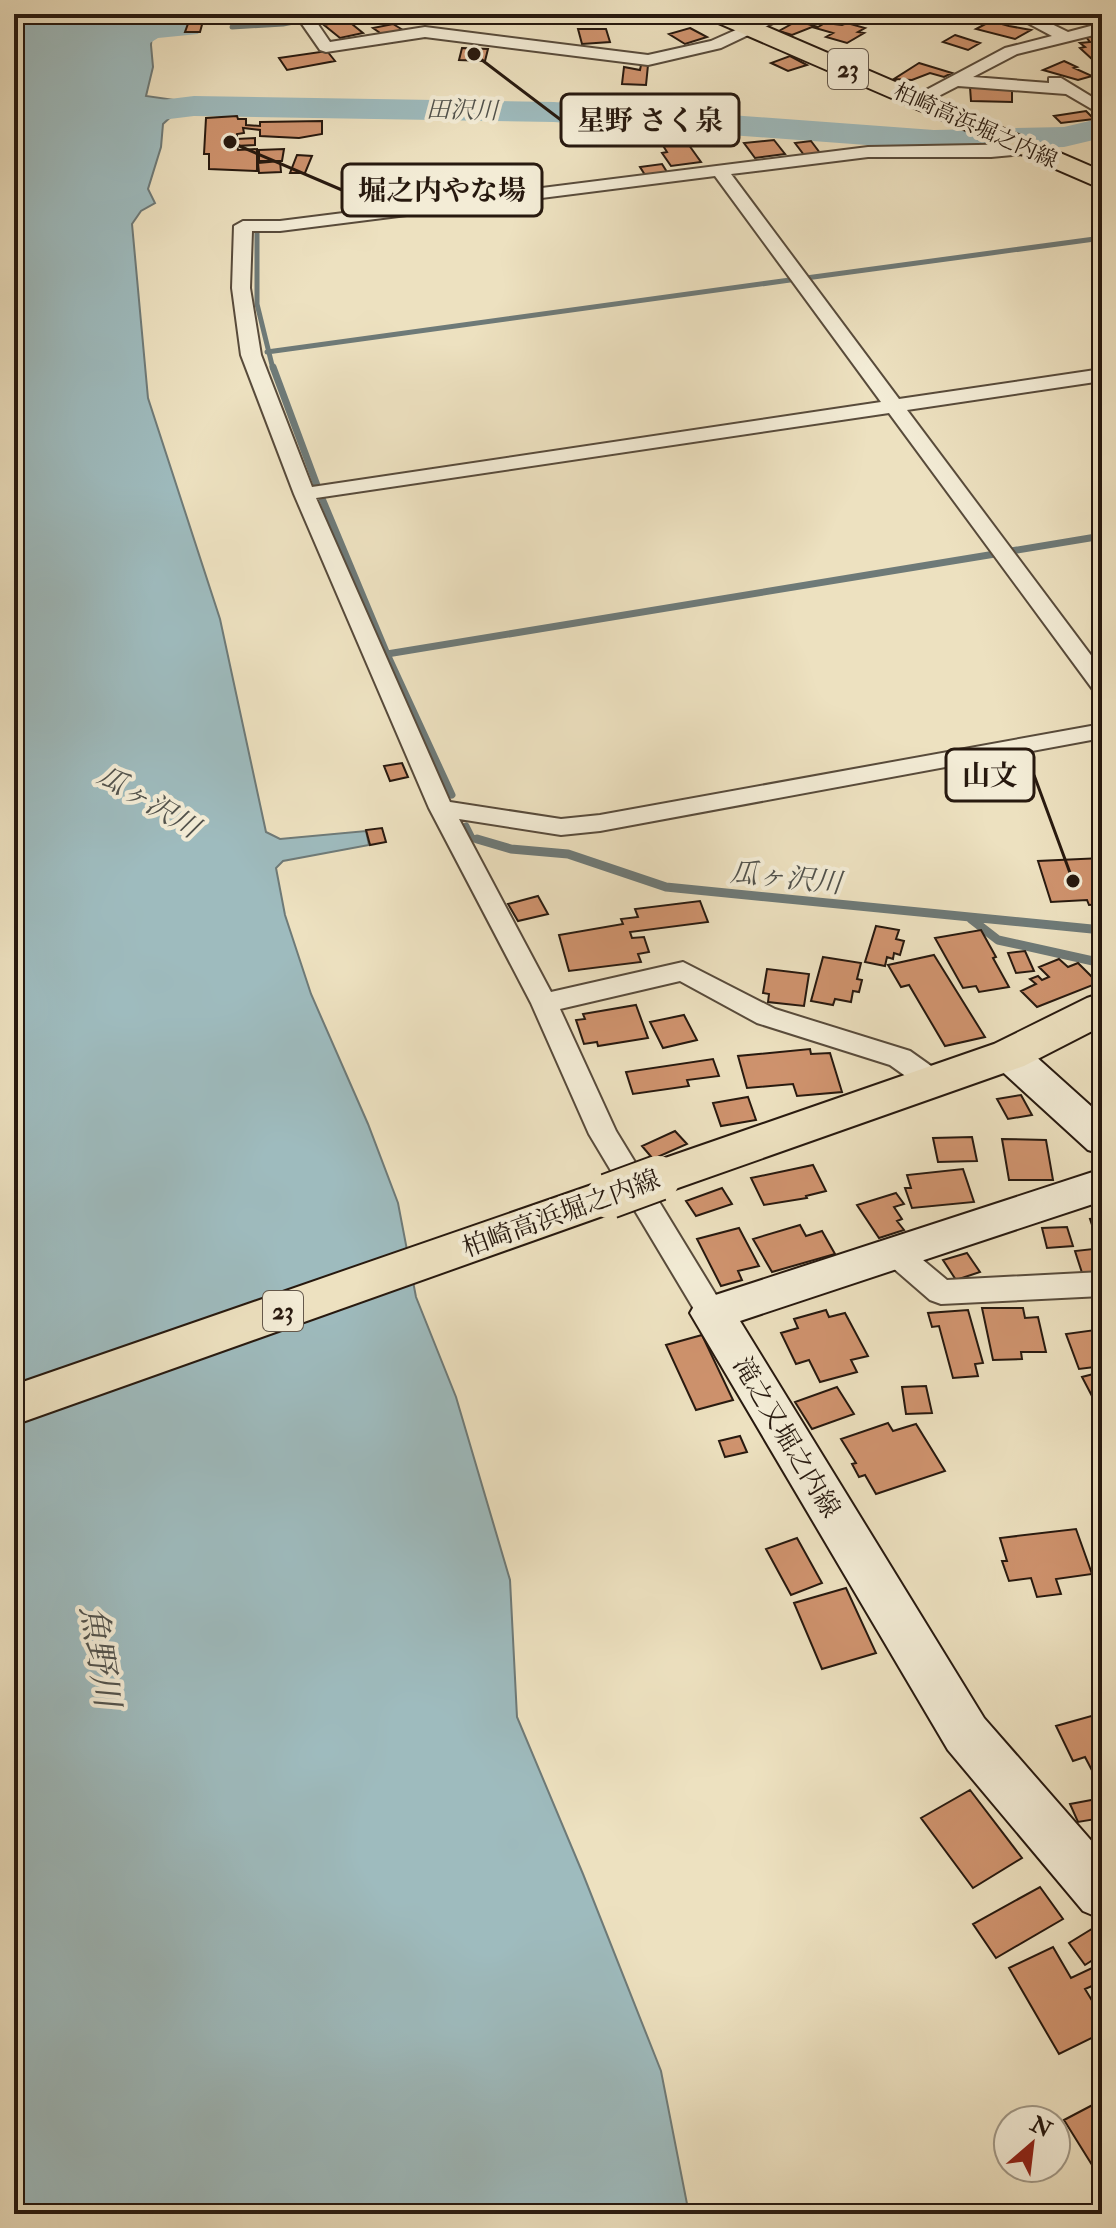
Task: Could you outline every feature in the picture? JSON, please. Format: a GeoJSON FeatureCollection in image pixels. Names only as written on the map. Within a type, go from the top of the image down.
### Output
{"type":"FeatureCollection","features":[{"type":"Feature","properties":{"kind":"main road","name":"柏崎高浜堀之内線"},"geometry":{"type":"LineString","coordinates":[[717,14],[1102,181]]}},
{"type":"Feature","properties":{"kind":"main road","name":"柏崎高浜堀之内線"},"geometry":{"type":"LineString","coordinates":[[14,1405],[553,1218],[931,1080],[1009,1055],[1102,1008]]}},
{"type":"Feature","properties":{"kind":"main road"},"geometry":{"type":"LineString","coordinates":[[1009,1055],[1102,1139]]}},
{"type":"Feature","properties":{"kind":"main road"},"geometry":{"type":"LineString","coordinates":[[712,1313],[1102,1185]]}},
{"type":"Feature","properties":{"kind":"main road","name":"滝之又堀之内線"},"geometry":{"type":"LineString","coordinates":[[712,1313],[966,1734],[1102,1893]]}},
{"type":"Feature","properties":{"kind":"street"},"geometry":{"type":"LineString","coordinates":[[303,14],[326,47],[425,32],[648,60],[716,45],[757,29],[784,14]]}},
{"type":"Feature","properties":{"kind":"street"},"geometry":{"type":"LineString","coordinates":[[1019,14],[1064,36]]}},
{"type":"Feature","properties":{"kind":"street"},"geometry":{"type":"LineString","coordinates":[[425,32],[444,20]]}},
{"type":"Feature","properties":{"kind":"street"},"geometry":{"type":"LineString","coordinates":[[919,100],[1011,51],[1102,28]]}},
{"type":"Feature","properties":{"kind":"street"},"geometry":{"type":"LineString","coordinates":[[1011,51],[1097,107]]}},
{"type":"Feature","properties":{"kind":"street"},"geometry":{"type":"LineString","coordinates":[[957,81],[1070,90]]}},
{"type":"Feature","properties":{"kind":"street"},"geometry":{"type":"LineString","coordinates":[[712,1313],[603,1134],[544,1003],[441,808],[304,494],[251,355],[241,288],[243,226],[280,226],[868,152],[991,152],[1024,147]]}},
{"type":"Feature","properties":{"kind":"street"},"geometry":{"type":"LineString","coordinates":[[719,170],[1102,686]]}},
{"type":"Feature","properties":{"kind":"street"},"geometry":{"type":"LineString","coordinates":[[304,494],[1102,375]]}},
{"type":"Feature","properties":{"kind":"street"},"geometry":{"type":"LineString","coordinates":[[441,808],[561,827],[600,823],[1102,731]]}},
{"type":"Feature","properties":{"kind":"street"},"geometry":{"type":"LineString","coordinates":[[544,1003],[683,971],[766,1016],[900,1058],[931,1080]]}},
{"type":"Feature","properties":{"kind":"street"},"geometry":{"type":"LineString","coordinates":[[895,1253],[941,1292],[1102,1284]]}},
{"type":"Feature","properties":{"kind":"water","name":"魚野川"},"geometry":{"type":"Polygon","coordinates":[[[14,14],[154,14],[151,45],[153,67],[146,96],[189,102],[188,110],[175,113],[163,124],[161,147],[148,189],[155,203],[141,211],[132,224],[148,398],[220,619],[266,832],[280,839],[366,831],[369,845],[283,861],[276,868],[285,915],[311,994],[368,1124],[398,1203],[416,1297],[456,1397],[510,1580],[517,1717],[661,2071],[689,2214],[14,2214],[14,14]]]}},
{"type":"Feature","properties":{"kind":"building"},"geometry":{"type":"Polygon","coordinates":[[[394,14],[363,23],[351,16],[394,14]]]}},
{"type":"Feature","properties":{"kind":"building"},"geometry":{"type":"Polygon","coordinates":[[[347,20],[363,33],[340,38],[324,25],[347,20]]]}},
{"type":"Feature","properties":{"kind":"building"},"geometry":{"type":"Polygon","coordinates":[[[189,21],[203,21],[200,32],[185,32],[189,21]]]}},
{"type":"Feature","properties":{"kind":"building"},"geometry":{"type":"Polygon","coordinates":[[[797,21],[818,27],[825,23],[847,23],[865,28],[858,32],[864,33],[847,43],[826,37],[833,33],[812,27],[792,35],[779,31],[797,21]]]}},
{"type":"Feature","properties":{"kind":"building"},"geometry":{"type":"Polygon","coordinates":[[[991,21],[1031,30],[1015,39],[976,29],[991,21]]]}},
{"type":"Feature","properties":{"kind":"building"},"geometry":{"type":"Polygon","coordinates":[[[393,24],[403,30],[383,35],[373,28],[393,24]]]}},
{"type":"Feature","properties":{"kind":"building"},"geometry":{"type":"Polygon","coordinates":[[[690,28],[707,37],[685,44],[669,34],[690,28]]]}},
{"type":"Feature","properties":{"kind":"building"},"geometry":{"type":"Polygon","coordinates":[[[578,29],[606,29],[610,42],[582,44],[578,29]]]}},
{"type":"Feature","properties":{"kind":"building"},"geometry":{"type":"Polygon","coordinates":[[[955,35],[980,43],[968,50],[943,42],[955,35]]]}},
{"type":"Feature","properties":{"kind":"building"},"geometry":{"type":"Polygon","coordinates":[[[1100,36],[1102,60],[1094,61],[1080,48],[1085,47],[1080,43],[1090,42],[1086,37],[1100,36]]]}},
{"type":"Feature","properties":{"kind":"building"},"geometry":{"type":"Polygon","coordinates":[[[462,48],[488,49],[485,61],[459,60],[462,48]]]}},
{"type":"Feature","properties":{"kind":"building"},"geometry":{"type":"Polygon","coordinates":[[[327,51],[335,61],[287,70],[279,58],[327,51]]]}},
{"type":"Feature","properties":{"kind":"building"},"geometry":{"type":"Polygon","coordinates":[[[790,56],[807,65],[788,71],[771,63],[790,56]]]}},
{"type":"Feature","properties":{"kind":"building"},"geometry":{"type":"Polygon","coordinates":[[[1064,61],[1092,76],[1078,80],[1043,70],[1064,61]]]}},
{"type":"Feature","properties":{"kind":"building"},"geometry":{"type":"Polygon","coordinates":[[[919,63],[952,73],[944,77],[930,73],[912,80],[894,79],[919,63]]]}},
{"type":"Feature","properties":{"kind":"building"},"geometry":{"type":"Polygon","coordinates":[[[641,65],[648,65],[646,85],[622,84],[624,67],[640,70],[641,65]]]}},
{"type":"Feature","properties":{"kind":"building"},"geometry":{"type":"Polygon","coordinates":[[[970,87],[1012,90],[1012,102],[971,101],[970,87]]]}},
{"type":"Feature","properties":{"kind":"building"},"geometry":{"type":"Polygon","coordinates":[[[1086,111],[1094,119],[1061,123],[1054,116],[1086,111]]]}},
{"type":"Feature","properties":{"kind":"building"},"geometry":{"type":"Polygon","coordinates":[[[237,116],[238,119],[246,119],[246,125],[260,126],[260,122],[322,121],[322,134],[299,138],[260,136],[260,130],[243,128],[244,133],[237,134],[237,139],[255,138],[255,145],[237,146],[238,150],[257,149],[257,171],[209,169],[209,154],[204,154],[206,118],[237,116]]]}},
{"type":"Feature","properties":{"kind":"building"},"geometry":{"type":"Polygon","coordinates":[[[774,140],[785,154],[755,158],[744,143],[774,140]]]}},
{"type":"Feature","properties":{"kind":"building"},"geometry":{"type":"Polygon","coordinates":[[[686,141],[701,162],[671,166],[662,153],[667,152],[662,144],[686,141]]]}},
{"type":"Feature","properties":{"kind":"building"},"geometry":{"type":"Polygon","coordinates":[[[811,141],[820,153],[804,155],[795,143],[811,141]]]}},
{"type":"Feature","properties":{"kind":"building"},"geometry":{"type":"Polygon","coordinates":[[[284,149],[282,161],[259,161],[259,150],[284,149]]]}},
{"type":"Feature","properties":{"kind":"building"},"geometry":{"type":"Polygon","coordinates":[[[297,155],[312,156],[305,173],[290,173],[297,155]]]}},
{"type":"Feature","properties":{"kind":"building"},"geometry":{"type":"Polygon","coordinates":[[[280,161],[281,172],[259,173],[258,163],[280,161]]]}},
{"type":"Feature","properties":{"kind":"building"},"geometry":{"type":"Polygon","coordinates":[[[662,164],[667,172],[645,175],[640,167],[662,164]]]}},
{"type":"Feature","properties":{"kind":"building"},"geometry":{"type":"Polygon","coordinates":[[[402,763],[408,777],[390,781],[384,766],[402,763]]]}},
{"type":"Feature","properties":{"kind":"building"},"geometry":{"type":"Polygon","coordinates":[[[382,828],[386,842],[370,845],[366,830],[382,828]]]}},
{"type":"Feature","properties":{"kind":"building"},"geometry":{"type":"Polygon","coordinates":[[[1102,858],[1102,904],[1089,905],[1087,900],[1051,902],[1038,861],[1102,858]]]}},
{"type":"Feature","properties":{"kind":"building"},"geometry":{"type":"Polygon","coordinates":[[[538,896],[548,914],[518,921],[508,904],[538,896]]]}},
{"type":"Feature","properties":{"kind":"building"},"geometry":{"type":"Polygon","coordinates":[[[700,901],[708,922],[630,932],[632,938],[644,937],[649,952],[638,954],[641,962],[569,971],[559,935],[623,924],[621,919],[638,917],[635,909],[700,901]]]}},
{"type":"Feature","properties":{"kind":"building"},"geometry":{"type":"Polygon","coordinates":[[[876,926],[899,930],[896,939],[904,941],[900,955],[894,953],[893,959],[887,957],[885,966],[865,962],[876,926]]]}},
{"type":"Feature","properties":{"kind":"building"},"geometry":{"type":"Polygon","coordinates":[[[981,930],[1009,987],[979,992],[976,986],[963,988],[935,938],[981,930]]]}},
{"type":"Feature","properties":{"kind":"building"},"geometry":{"type":"Polygon","coordinates":[[[1025,951],[1034,971],[1016,973],[1008,953],[1025,951]]]}},
{"type":"Feature","properties":{"kind":"building"},"geometry":{"type":"Polygon","coordinates":[[[934,955],[985,1037],[945,1046],[909,985],[901,987],[888,965],[934,955]]]}},
{"type":"Feature","properties":{"kind":"building"},"geometry":{"type":"Polygon","coordinates":[[[823,957],[861,963],[857,979],[862,980],[859,992],[853,991],[851,1002],[835,999],[833,1005],[811,1001],[823,957]]]}},
{"type":"Feature","properties":{"kind":"building"},"geometry":{"type":"Polygon","coordinates":[[[1059,959],[1068,967],[1078,963],[1098,983],[1037,1007],[1021,991],[1036,984],[1030,979],[1049,977],[1039,967],[1059,959]]]}},
{"type":"Feature","properties":{"kind":"building"},"geometry":{"type":"Polygon","coordinates":[[[767,969],[809,974],[804,1006],[768,1002],[769,994],[763,993],[767,969]]]}},
{"type":"Feature","properties":{"kind":"building"},"geometry":{"type":"Polygon","coordinates":[[[636,1005],[648,1038],[598,1046],[597,1042],[584,1044],[576,1020],[585,1019],[583,1014],[636,1005]]]}},
{"type":"Feature","properties":{"kind":"building"},"geometry":{"type":"Polygon","coordinates":[[[684,1015],[697,1040],[663,1048],[650,1022],[684,1015]]]}},
{"type":"Feature","properties":{"kind":"building"},"geometry":{"type":"Polygon","coordinates":[[[810,1049],[811,1054],[830,1053],[842,1092],[797,1096],[793,1084],[747,1088],[738,1056],[810,1049]]]}},
{"type":"Feature","properties":{"kind":"building"},"geometry":{"type":"Polygon","coordinates":[[[713,1059],[719,1076],[687,1080],[689,1086],[633,1094],[626,1072],[713,1059]]]}},
{"type":"Feature","properties":{"kind":"building"},"geometry":{"type":"Polygon","coordinates":[[[1021,1095],[1032,1115],[1008,1119],[997,1099],[1021,1095]]]}},
{"type":"Feature","properties":{"kind":"building"},"geometry":{"type":"Polygon","coordinates":[[[748,1097],[756,1120],[721,1126],[713,1103],[748,1097]]]}},
{"type":"Feature","properties":{"kind":"building"},"geometry":{"type":"Polygon","coordinates":[[[675,1131],[687,1144],[653,1159],[642,1146],[675,1131]]]}},
{"type":"Feature","properties":{"kind":"building"},"geometry":{"type":"Polygon","coordinates":[[[972,1137],[977,1161],[938,1162],[933,1138],[972,1137]]]}},
{"type":"Feature","properties":{"kind":"building"},"geometry":{"type":"Polygon","coordinates":[[[1002,1139],[1046,1140],[1053,1180],[1009,1180],[1002,1139]]]}},
{"type":"Feature","properties":{"kind":"building"},"geometry":{"type":"Polygon","coordinates":[[[813,1165],[826,1191],[807,1198],[764,1205],[751,1178],[813,1165]]]}},
{"type":"Feature","properties":{"kind":"building"},"geometry":{"type":"Polygon","coordinates":[[[963,1169],[974,1202],[912,1208],[905,1188],[911,1188],[907,1175],[963,1169]]]}},
{"type":"Feature","properties":{"kind":"building"},"geometry":{"type":"Polygon","coordinates":[[[722,1188],[732,1204],[696,1216],[686,1201],[722,1188]]]}},
{"type":"Feature","properties":{"kind":"building"},"geometry":{"type":"Polygon","coordinates":[[[896,1193],[904,1204],[894,1207],[902,1219],[897,1221],[904,1230],[879,1238],[857,1205],[896,1193]]]}},
{"type":"Feature","properties":{"kind":"building"},"geometry":{"type":"Polygon","coordinates":[[[1102,1218],[1102,1249],[1100,1249],[1090,1219],[1102,1218]]]}},
{"type":"Feature","properties":{"kind":"building"},"geometry":{"type":"Polygon","coordinates":[[[800,1225],[806,1236],[822,1231],[835,1254],[772,1272],[753,1239],[800,1225]]]}},
{"type":"Feature","properties":{"kind":"building"},"geometry":{"type":"Polygon","coordinates":[[[1067,1227],[1073,1246],[1047,1248],[1042,1228],[1067,1227]]]}},
{"type":"Feature","properties":{"kind":"building"},"geometry":{"type":"Polygon","coordinates":[[[739,1228],[759,1266],[738,1271],[742,1280],[721,1286],[697,1239],[739,1228]]]}},
{"type":"Feature","properties":{"kind":"building"},"geometry":{"type":"Polygon","coordinates":[[[1093,1249],[1102,1277],[1084,1279],[1075,1251],[1093,1249]]]}},
{"type":"Feature","properties":{"kind":"building"},"geometry":{"type":"Polygon","coordinates":[[[967,1253],[980,1272],[956,1280],[943,1260],[967,1253]]]}},
{"type":"Feature","properties":{"kind":"building"},"geometry":{"type":"Polygon","coordinates":[[[982,1308],[1023,1308],[1025,1318],[1038,1317],[1046,1352],[1021,1352],[1022,1359],[993,1360],[982,1308]]]}},
{"type":"Feature","properties":{"kind":"building"},"geometry":{"type":"Polygon","coordinates":[[[826,1310],[829,1317],[845,1313],[868,1356],[851,1360],[857,1372],[820,1382],[809,1360],[796,1364],[781,1333],[798,1328],[794,1319],[826,1310]]]}},
{"type":"Feature","properties":{"kind":"building"},"geometry":{"type":"Polygon","coordinates":[[[968,1310],[983,1363],[975,1364],[978,1376],[953,1378],[939,1326],[932,1327],[928,1313],[968,1310]]]}},
{"type":"Feature","properties":{"kind":"building"},"geometry":{"type":"Polygon","coordinates":[[[1095,1330],[1102,1348],[1102,1366],[1079,1369],[1066,1334],[1095,1330]]]}},
{"type":"Feature","properties":{"kind":"building"},"geometry":{"type":"Polygon","coordinates":[[[702,1335],[733,1400],[696,1410],[666,1345],[702,1335]]]}},
{"type":"Feature","properties":{"kind":"building"},"geometry":{"type":"Polygon","coordinates":[[[1101,1372],[1102,1394],[1092,1396],[1082,1377],[1101,1372]]]}},
{"type":"Feature","properties":{"kind":"building"},"geometry":{"type":"Polygon","coordinates":[[[926,1386],[932,1413],[906,1414],[902,1387],[926,1386]]]}},
{"type":"Feature","properties":{"kind":"building"},"geometry":{"type":"Polygon","coordinates":[[[837,1387],[854,1414],[812,1429],[795,1402],[837,1387]]]}},
{"type":"Feature","properties":{"kind":"building"},"geometry":{"type":"Polygon","coordinates":[[[888,1423],[893,1431],[916,1424],[945,1471],[876,1494],[865,1475],[859,1477],[852,1464],[856,1463],[841,1439],[888,1423]]]}},
{"type":"Feature","properties":{"kind":"building"},"geometry":{"type":"Polygon","coordinates":[[[740,1436],[747,1452],[725,1457],[719,1441],[740,1436]]]}},
{"type":"Feature","properties":{"kind":"building"},"geometry":{"type":"Polygon","coordinates":[[[1076,1529],[1092,1574],[1056,1579],[1061,1594],[1037,1597],[1031,1578],[1009,1581],[1002,1561],[1007,1561],[1000,1538],[1076,1529]]]}},
{"type":"Feature","properties":{"kind":"building"},"geometry":{"type":"Polygon","coordinates":[[[797,1538],[822,1583],[791,1595],[766,1549],[797,1538]]]}},
{"type":"Feature","properties":{"kind":"building"},"geometry":{"type":"Polygon","coordinates":[[[846,1588],[876,1653],[822,1669],[794,1603],[846,1588]]]}},
{"type":"Feature","properties":{"kind":"building"},"geometry":{"type":"Polygon","coordinates":[[[1102,1713],[1102,1779],[1097,1780],[1085,1757],[1073,1761],[1056,1726],[1102,1713]]]}},
{"type":"Feature","properties":{"kind":"building"},"geometry":{"type":"Polygon","coordinates":[[[970,1790],[1022,1858],[973,1888],[921,1818],[970,1790]]]}},
{"type":"Feature","properties":{"kind":"building"},"geometry":{"type":"Polygon","coordinates":[[[1102,1798],[1102,1818],[1078,1822],[1070,1804],[1102,1798]]]}},
{"type":"Feature","properties":{"kind":"building"},"geometry":{"type":"Polygon","coordinates":[[[1040,1887],[1063,1919],[996,1958],[973,1924],[1040,1887]]]}},
{"type":"Feature","properties":{"kind":"building"},"geometry":{"type":"Polygon","coordinates":[[[1095,1927],[1102,1935],[1102,1954],[1085,1965],[1069,1943],[1095,1927]]]}},
{"type":"Feature","properties":{"kind":"building"},"geometry":{"type":"Polygon","coordinates":[[[1053,1947],[1071,1978],[1092,1968],[1101,1982],[1085,1989],[1102,2017],[1102,2033],[1059,2054],[1009,1968],[1053,1947]]]}},
{"type":"Feature","properties":{"kind":"building"},"geometry":{"type":"Polygon","coordinates":[[[1102,2100],[1102,2181],[1072,2133],[1072,2116],[1102,2100]]]}},
{"type":"Feature","properties":{"kind":"waterway"},"geometry":{"type":"LineString","coordinates":[[232,27],[283,24],[335,14]]}},
{"type":"Feature","properties":{"kind":"waterway"},"geometry":{"type":"LineString","coordinates":[[14,39],[61,49],[98,51],[118,49],[151,29],[187,27]]}},
{"type":"Feature","properties":{"kind":"waterway","name":"田沢川"},"geometry":{"type":"LineString","coordinates":[[14,128],[194,106],[554,112],[934,140],[1064,137],[1102,128]]}},
{"type":"Feature","properties":{"kind":"waterway"},"geometry":{"type":"LineString","coordinates":[[257,233],[257,304],[269,352]]}},
{"type":"Feature","properties":{"kind":"waterway"},"geometry":{"type":"LineString","coordinates":[[806,278],[1102,238]]}},
{"type":"Feature","properties":{"kind":"waterway"},"geometry":{"type":"LineString","coordinates":[[269,352],[790,280]]}},
{"type":"Feature","properties":{"kind":"waterway"},"geometry":{"type":"LineString","coordinates":[[269,352],[273,369]]}},
{"type":"Feature","properties":{"kind":"waterway"},"geometry":{"type":"LineString","coordinates":[[273,367],[318,488]]}},
{"type":"Feature","properties":{"kind":"waterway"},"geometry":{"type":"LineString","coordinates":[[321,496],[387,654]]}},
{"type":"Feature","properties":{"kind":"waterway"},"geometry":{"type":"LineString","coordinates":[[1011,551],[1102,536]]}},
{"type":"Feature","properties":{"kind":"waterway"},"geometry":{"type":"LineString","coordinates":[[387,654],[995,554]]}},
{"type":"Feature","properties":{"kind":"waterway"},"geometry":{"type":"LineString","coordinates":[[387,654],[452,795]]}},
{"type":"Feature","properties":{"kind":"waterway","name":"瓜ヶ沢川"},"geometry":{"type":"LineString","coordinates":[[466,826],[472,838],[483,841]]}},
{"type":"Feature","properties":{"kind":"waterway","name":"瓜ヶ沢川"},"geometry":{"type":"LineString","coordinates":[[477,839],[483,841]]}},
{"type":"Feature","properties":{"kind":"waterway","name":"瓜ヶ沢川"},"geometry":{"type":"LineString","coordinates":[[483,841],[511,849],[568,854],[666,887],[1102,930]]}},
{"type":"Feature","properties":{"kind":"waterway"},"geometry":{"type":"LineString","coordinates":[[971,919],[998,940],[1102,963]]}},
{"type":"Feature","properties":{"kind":"place","name":"星野 さく泉"},"geometry":{"type":"Point","coordinates":[474,54]}},
{"type":"Feature","properties":{"kind":"place","name":"堀之内やな場"},"geometry":{"type":"Point","coordinates":[230,142]}},
{"type":"Feature","properties":{"kind":"place","name":"山文"},"geometry":{"type":"Point","coordinates":[1073,881]}}]}
